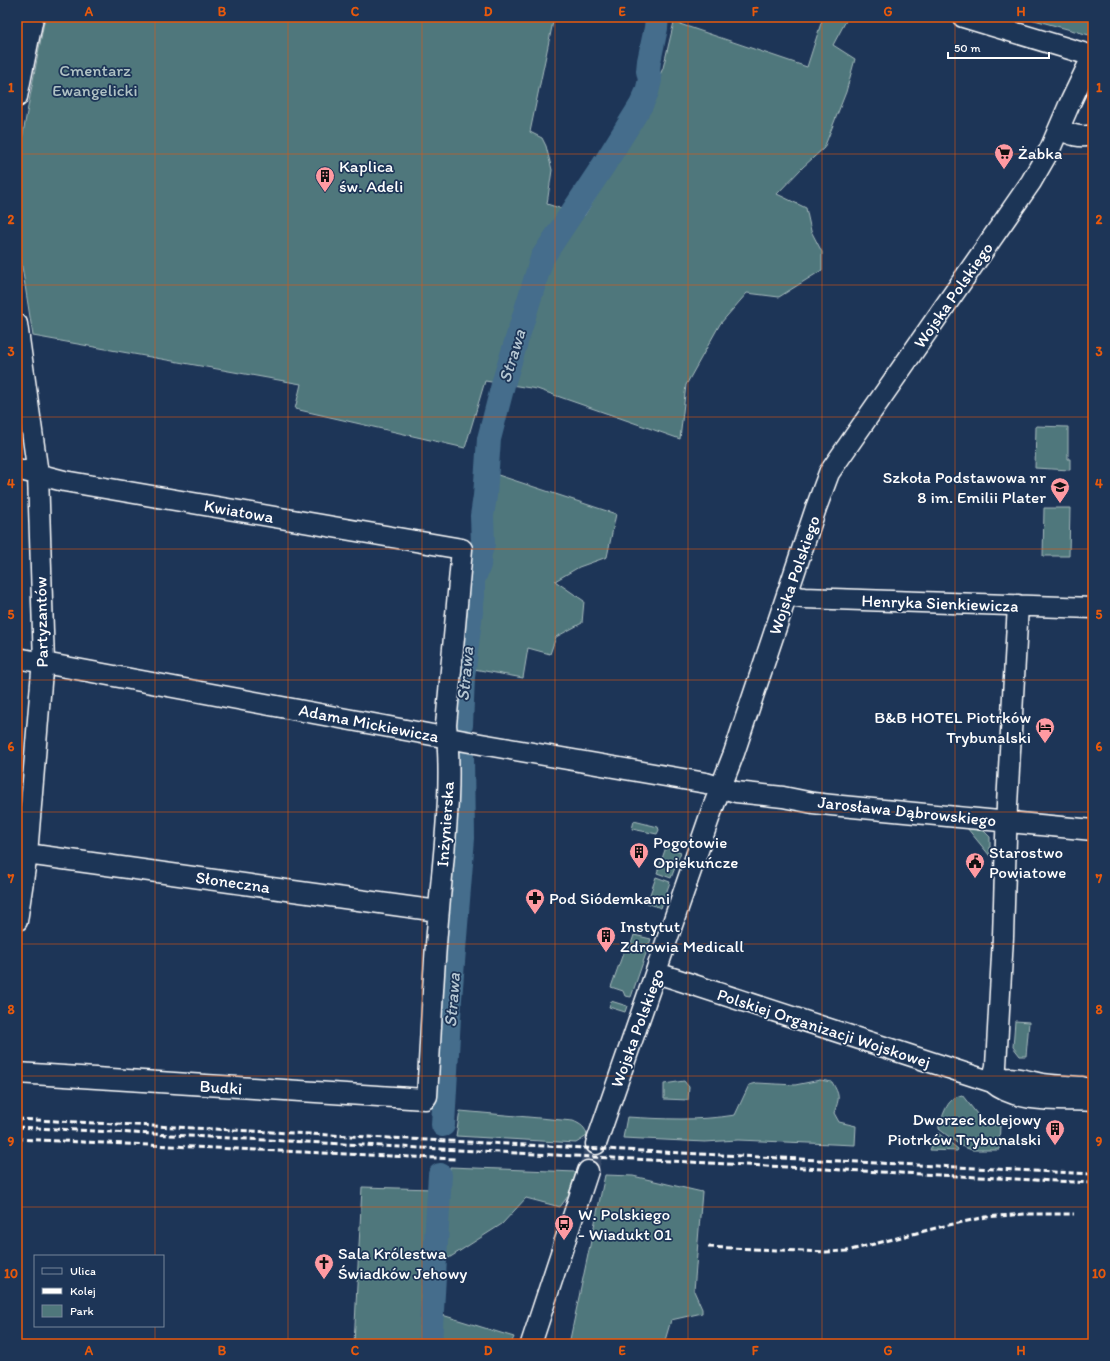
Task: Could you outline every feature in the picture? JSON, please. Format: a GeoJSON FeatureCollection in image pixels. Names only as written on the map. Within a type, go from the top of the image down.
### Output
{"type":"FeatureCollection","features":[{"type":"Feature","properties":{"kind":"street"},"geometry":{"type":"LineString","coordinates":[[17,97],[33,17]]}},
{"type":"Feature","properties":{"kind":"street"},"geometry":{"type":"LineString","coordinates":[[963,17],[1093,56]]}},
{"type":"Feature","properties":{"kind":"street","name":"Wojska Polskiego"},"geometry":{"type":"LineString","coordinates":[[596,1144],[657,973],[829,473],[1031,182],[1050,149],[1069,105],[1093,56]]}},
{"type":"Feature","properties":{"kind":"street"},"geometry":{"type":"LineString","coordinates":[[1059,129],[1075,136],[1093,135]]}},
{"type":"Feature","properties":{"kind":"street","name":"Partyzantów"},"geometry":{"type":"LineString","coordinates":[[17,324],[38,474],[44,663],[24,841],[17,921]]}},
{"type":"Feature","properties":{"kind":"street","name":"Kwiatowa"},"geometry":{"type":"LineString","coordinates":[[17,469],[75,483],[462,549]]}},
{"type":"Feature","properties":{"kind":"street","name":"Inżynierska"},"geometry":{"type":"LineString","coordinates":[[425,1099],[427,1096],[438,911],[447,816],[449,750],[456,739],[446,725],[462,549]]}},
{"type":"Feature","properties":{"kind":"street","name":"Henryka Sienkiewicza"},"geometry":{"type":"LineString","coordinates":[[789,590],[797,597],[804,598],[1093,608]]}},
{"type":"Feature","properties":{"kind":"street"},"geometry":{"type":"LineString","coordinates":[[992,1082],[996,1066],[1018,605]]}},
{"type":"Feature","properties":{"kind":"street","name":"Adama Mickiewicza"},"geometry":{"type":"LineString","coordinates":[[17,658],[706,784],[721,788]]}},
{"type":"Feature","properties":{"kind":"street","name":"Jarosława Dąbrowskiego"},"geometry":{"type":"LineString","coordinates":[[721,788],[736,792],[783,796],[831,805],[1093,830]]}},
{"type":"Feature","properties":{"kind":"street","name":"Słoneczna"},"geometry":{"type":"LineString","coordinates":[[24,841],[438,911]]}},
{"type":"Feature","properties":{"kind":"street","name":"Polskiej Organizacji Wojskowej"},"geometry":{"type":"LineString","coordinates":[[657,973],[992,1082],[1000,1089],[1022,1096],[1093,1101]]}},
{"type":"Feature","properties":{"kind":"street","name":"Budki"},"geometry":{"type":"LineString","coordinates":[[17,1073],[425,1099]]}},
{"type":"Feature","properties":{"kind":"street","name":"Polskiej Organizacji Wojskowej"},"geometry":{"type":"LineString","coordinates":[[992,1082],[1006,1078],[1046,1084],[1093,1087]]}},
{"type":"Feature","properties":{"kind":"street"},"geometry":{"type":"LineString","coordinates":[[531,1344],[588,1171]]}},
{"type":"Feature","properties":{"kind":"green space","name":"Cmentarz Ewangelicki"},"geometry":{"type":"Polygon","coordinates":[[[45,17],[554,17],[530,132],[542,138],[546,146],[552,170],[547,204],[584,216],[629,144],[663,68],[674,22],[807,67],[823,17],[848,17],[833,45],[855,59],[846,92],[824,148],[777,194],[806,208],[811,231],[822,252],[822,270],[779,297],[747,293],[720,324],[686,385],[680,439],[537,389],[485,381],[465,448],[295,409],[301,384],[33,336],[17,235],[17,165],[45,17]]]}},
{"type":"Feature","properties":{"kind":"green space"},"geometry":{"type":"Polygon","coordinates":[[[1093,17],[1093,26],[1089,35],[1027,18],[1093,17]]]}},
{"type":"Feature","properties":{"kind":"green space"},"geometry":{"type":"Polygon","coordinates":[[[1036,426],[1068,427],[1068,459],[1070,459],[1070,470],[1035,468],[1036,426]]]}},
{"type":"Feature","properties":{"kind":"green space"},"geometry":{"type":"Polygon","coordinates":[[[495,474],[616,514],[607,557],[579,567],[555,581],[584,601],[582,623],[556,637],[550,654],[528,648],[523,678],[474,669],[495,474]]]}},
{"type":"Feature","properties":{"kind":"green space"},"geometry":{"type":"Polygon","coordinates":[[[1044,508],[1070,508],[1069,556],[1043,556],[1044,508]]]}},
{"type":"Feature","properties":{"kind":"green space"},"geometry":{"type":"Polygon","coordinates":[[[634,821],[658,827],[659,830],[657,834],[632,829],[634,821]]]}},
{"type":"Feature","properties":{"kind":"green space"},"geometry":{"type":"Polygon","coordinates":[[[967,828],[984,831],[990,837],[990,856],[967,828]]]}},
{"type":"Feature","properties":{"kind":"green space"},"geometry":{"type":"Polygon","coordinates":[[[666,847],[681,852],[671,878],[657,873],[666,847]]]}},
{"type":"Feature","properties":{"kind":"green space"},"geometry":{"type":"Polygon","coordinates":[[[656,877],[670,882],[661,908],[647,903],[656,877]]]}},
{"type":"Feature","properties":{"kind":"green space"},"geometry":{"type":"Polygon","coordinates":[[[634,935],[651,939],[631,997],[625,996],[623,991],[611,987],[626,945],[630,947],[634,935]]]}},
{"type":"Feature","properties":{"kind":"green space"},"geometry":{"type":"Polygon","coordinates":[[[611,1001],[627,1006],[625,1012],[609,1007],[611,1001]]]}},
{"type":"Feature","properties":{"kind":"green space"},"geometry":{"type":"Polygon","coordinates":[[[1015,1021],[1029,1022],[1026,1056],[1020,1056],[1013,1047],[1015,1021]]]}},
{"type":"Feature","properties":{"kind":"green space"},"geometry":{"type":"Polygon","coordinates":[[[820,1080],[832,1082],[837,1090],[838,1100],[834,1113],[839,1122],[856,1126],[855,1145],[738,1140],[705,1142],[623,1138],[627,1117],[694,1119],[735,1115],[749,1085],[757,1083],[795,1085],[820,1080]]]}},
{"type":"Feature","properties":{"kind":"green space"},"geometry":{"type":"Polygon","coordinates":[[[684,1081],[689,1087],[688,1100],[664,1099],[664,1084],[684,1081]]]}},
{"type":"Feature","properties":{"kind":"green space"},"geometry":{"type":"Polygon","coordinates":[[[962,1095],[985,1124],[1000,1125],[999,1150],[972,1150],[961,1146],[939,1129],[939,1125],[949,1103],[962,1095]]]}},
{"type":"Feature","properties":{"kind":"green space"},"geometry":{"type":"Polygon","coordinates":[[[460,1111],[573,1121],[584,1128],[587,1136],[576,1143],[456,1136],[460,1111]]]}},
{"type":"Feature","properties":{"kind":"green space"},"geometry":{"type":"Polygon","coordinates":[[[938,1133],[958,1149],[957,1151],[930,1150],[938,1133]]]}},
{"type":"Feature","properties":{"kind":"green space"},"geometry":{"type":"Polygon","coordinates":[[[450,1167],[576,1172],[568,1196],[560,1207],[526,1198],[502,1224],[441,1263],[450,1167]]]}},
{"type":"Feature","properties":{"kind":"green space"},"geometry":{"type":"Polygon","coordinates":[[[605,1175],[633,1176],[702,1192],[694,1291],[702,1309],[702,1313],[671,1320],[664,1344],[569,1344],[605,1175]]]}},
{"type":"Feature","properties":{"kind":"green space"},"geometry":{"type":"Polygon","coordinates":[[[362,1187],[434,1189],[426,1344],[354,1344],[362,1187]]]}},
{"type":"Feature","properties":{"kind":"green space"},"geometry":{"type":"Polygon","coordinates":[[[439,1314],[514,1337],[511,1344],[437,1344],[439,1314]]]}},
{"type":"Feature","properties":{"kind":"waterway","name":"Strawa"},"geometry":{"type":"LineString","coordinates":[[461,725],[463,677],[473,596],[473,580],[479,565],[480,553],[483,544],[482,516],[489,439],[504,381],[542,258],[605,163],[641,105],[647,92],[650,80],[648,71],[649,61],[657,17]]}},
{"type":"Feature","properties":{"kind":"waterway","name":"Strawa"},"geometry":{"type":"LineString","coordinates":[[443,1125],[450,999],[463,838],[462,755]]}},
{"type":"Feature","properties":{"kind":"waterway","name":"Strawa"},"geometry":{"type":"LineString","coordinates":[[430,1344],[440,1175]]}},
{"type":"Feature","properties":{"kind":"tunnel"},"geometry":{"type":"LineString","coordinates":[[588,1171],[596,1144]]}},
{"type":"Feature","properties":{"kind":"railway"},"geometry":{"type":"LineString","coordinates":[[17,1119],[1093,1174]]}},
{"type":"Feature","properties":{"kind":"railway"},"geometry":{"type":"LineString","coordinates":[[17,1127],[1093,1183]]}},
{"type":"Feature","properties":{"kind":"railway"},"geometry":{"type":"LineString","coordinates":[[17,1139],[456,1159]]}},
{"type":"Feature","properties":{"kind":"railway"},"geometry":{"type":"LineString","coordinates":[[708,1247],[826,1252],[847,1251],[940,1227],[986,1217],[1025,1214],[1074,1214]]}},
{"type":"Feature","properties":{"kind":"place","name":"Żabka"},"geometry":{"type":"Point","coordinates":[1004,170]}},
{"type":"Feature","properties":{"kind":"place","name":"Kaplica św. Adeli"},"geometry":{"type":"Point","coordinates":[325,193]}},
{"type":"Feature","properties":{"kind":"place","name":"Szkoła Podstawowa nr 8 im. Emilii Plater"},"geometry":{"type":"Point","coordinates":[1060,504]}},
{"type":"Feature","properties":{"kind":"place","name":"B&B HOTEL Piotrków Trybunalski"},"geometry":{"type":"Point","coordinates":[1045,744]}},
{"type":"Feature","properties":{"kind":"place","name":"Pogotowie Opiekuńcze"},"geometry":{"type":"Point","coordinates":[639,869]}},
{"type":"Feature","properties":{"kind":"place","name":"Starostwo Powiatowe"},"geometry":{"type":"Point","coordinates":[975,879]}},
{"type":"Feature","properties":{"kind":"place","name":"Pod Siódemkami"},"geometry":{"type":"Point","coordinates":[535,915]}},
{"type":"Feature","properties":{"kind":"place","name":"Instytut Zdrowia Medicall"},"geometry":{"type":"Point","coordinates":[606,953]}},
{"type":"Feature","properties":{"kind":"place","name":"Dworzec kolejowy Piotrków Trybunalski"},"geometry":{"type":"Point","coordinates":[1055,1146]}},
{"type":"Feature","properties":{"kind":"place","name":"W. Polskiego - Wiadukt 01"},"geometry":{"type":"Point","coordinates":[564,1241]}},
{"type":"Feature","properties":{"kind":"place","name":"Sala Królestwa Świadków Jehowy"},"geometry":{"type":"Point","coordinates":[324,1280]}}]}
